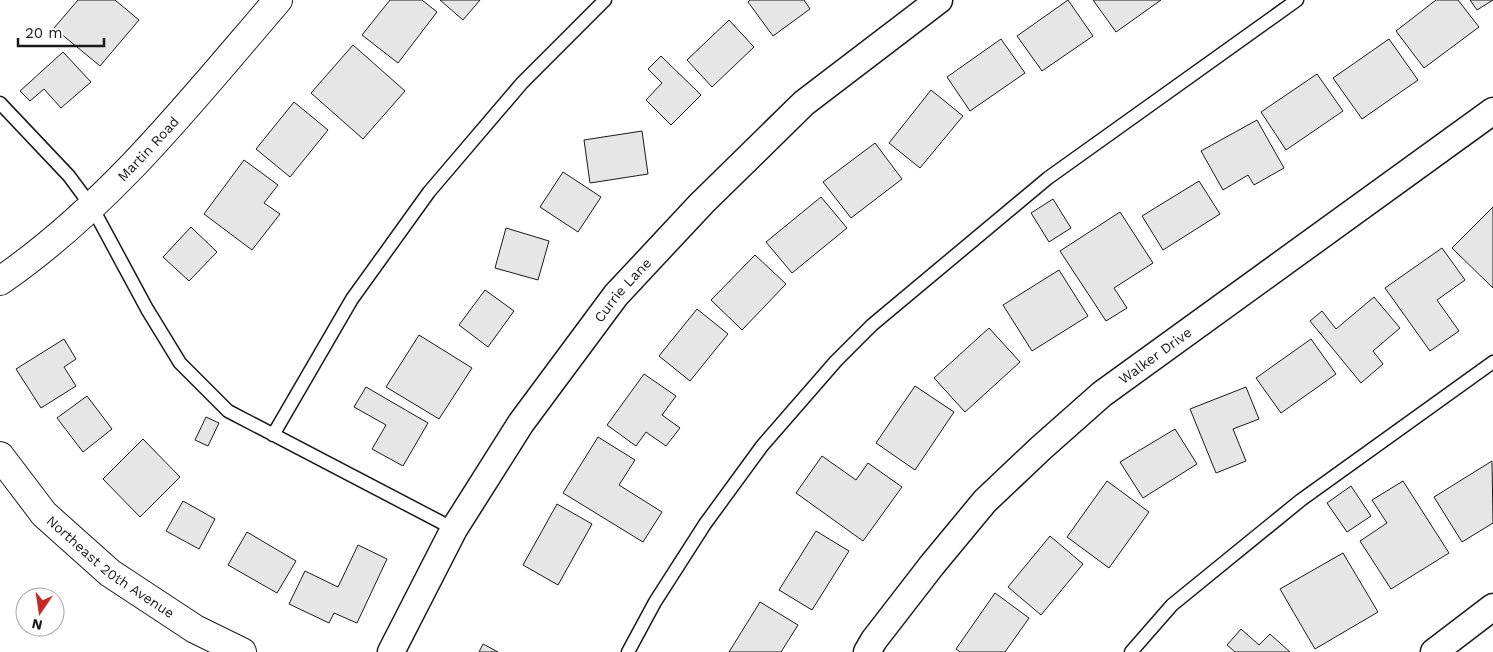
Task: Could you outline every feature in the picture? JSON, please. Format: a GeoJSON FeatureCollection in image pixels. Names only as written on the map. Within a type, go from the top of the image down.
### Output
{"type":"FeatureCollection","features":[{"type":"Feature","properties":{"kind":"street","name":"Martin Road"},"geometry":{"type":"LineString","coordinates":[[0,281],[59,236],[129,172],[278,0]]}},
{"type":"Feature","properties":{"kind":"street","name":"Currie Lane"},"geometry":{"type":"LineString","coordinates":[[391,652],[454,529],[521,423],[616,295],[702,203],[804,103],[939,0]]}},
{"type":"Feature","properties":{"kind":"street","name":"Walker Drive"},"geometry":{"type":"LineString","coordinates":[[867,652],[874,640],[932,565],[985,501],[1102,394],[1493,111]]}},
{"type":"Feature","properties":{"kind":"street","name":"Northeast 20th Avenue"},"geometry":{"type":"LineString","coordinates":[[0,456],[44,514],[110,573],[195,629],[242,652]]}},
{"type":"Feature","properties":{"kind":"street"},"geometry":{"type":"LineString","coordinates":[[1434,652],[1493,607]]}},
{"type":"Feature","properties":{"kind":"lane"},"geometry":{"type":"LineString","coordinates":[[273,435],[352,299],[429,192],[522,84],[605,0]]}},
{"type":"Feature","properties":{"kind":"lane"},"geometry":{"type":"LineString","coordinates":[[628,652],[655,602],[705,524],[762,446],[836,361],[872,324],[1048,178],[1297,0]]}},
{"type":"Feature","properties":{"kind":"lane"},"geometry":{"type":"LineString","coordinates":[[0,103],[69,176],[92,207],[147,309],[180,363],[228,411],[454,529]]}},
{"type":"Feature","properties":{"kind":"lane"},"geometry":{"type":"LineString","coordinates":[[1131,652],[1172,605],[1301,500],[1493,362]]}},
{"type":"Feature","properties":{"kind":"building"},"geometry":{"type":"Polygon","coordinates":[[[78,0],[115,0],[139,20],[100,66],[54,28],[78,0]]]}},
{"type":"Feature","properties":{"kind":"building"},"geometry":{"type":"Polygon","coordinates":[[[390,0],[422,0],[437,12],[398,63],[362,35],[390,0]]]}},
{"type":"Feature","properties":{"kind":"building"},"geometry":{"type":"Polygon","coordinates":[[[440,0],[480,0],[463,20],[440,0]]]}},
{"type":"Feature","properties":{"kind":"building"},"geometry":{"type":"Polygon","coordinates":[[[750,0],[804,0],[810,9],[773,36],[748,2],[750,0]]]}},
{"type":"Feature","properties":{"kind":"building"},"geometry":{"type":"Polygon","coordinates":[[[1068,0],[1093,36],[1042,71],[1017,36],[1068,0]]]}},
{"type":"Feature","properties":{"kind":"building"},"geometry":{"type":"Polygon","coordinates":[[[1093,0],[1161,0],[1116,32],[1093,0]]]}},
{"type":"Feature","properties":{"kind":"building"},"geometry":{"type":"Polygon","coordinates":[[[1436,0],[1458,0],[1479,27],[1424,68],[1396,31],[1436,0]]]}},
{"type":"Feature","properties":{"kind":"building"},"geometry":{"type":"Polygon","coordinates":[[[1470,0],[1493,0],[1477,10],[1470,0]]]}},
{"type":"Feature","properties":{"kind":"building"},"geometry":{"type":"Polygon","coordinates":[[[729,20],[754,47],[712,87],[687,60],[729,20]]]}},
{"type":"Feature","properties":{"kind":"building"},"geometry":{"type":"Polygon","coordinates":[[[1001,39],[1025,73],[970,111],[947,77],[1001,39]]]}},
{"type":"Feature","properties":{"kind":"building"},"geometry":{"type":"Polygon","coordinates":[[[1389,39],[1418,80],[1362,119],[1333,78],[1389,39]]]}},
{"type":"Feature","properties":{"kind":"building"},"geometry":{"type":"Polygon","coordinates":[[[353,45],[405,91],[363,139],[311,93],[353,45]]]}},
{"type":"Feature","properties":{"kind":"building"},"geometry":{"type":"Polygon","coordinates":[[[63,52],[91,82],[61,108],[44,89],[30,101],[20,91],[63,52]]]}},
{"type":"Feature","properties":{"kind":"building"},"geometry":{"type":"Polygon","coordinates":[[[661,56],[701,95],[671,125],[646,100],[662,83],[648,69],[661,56]]]}},
{"type":"Feature","properties":{"kind":"building"},"geometry":{"type":"Polygon","coordinates":[[[1317,74],[1343,111],[1286,150],[1261,112],[1317,74]]]}},
{"type":"Feature","properties":{"kind":"building"},"geometry":{"type":"Polygon","coordinates":[[[931,90],[963,116],[920,168],[889,143],[931,90]]]}},
{"type":"Feature","properties":{"kind":"building"},"geometry":{"type":"Polygon","coordinates":[[[294,102],[328,130],[290,177],[256,149],[294,102]]]}},
{"type":"Feature","properties":{"kind":"building"},"geometry":{"type":"Polygon","coordinates":[[[1257,120],[1284,168],[1254,185],[1248,175],[1223,190],[1201,151],[1257,120]]]}},
{"type":"Feature","properties":{"kind":"building"},"geometry":{"type":"Polygon","coordinates":[[[642,131],[648,174],[590,183],[584,140],[642,131]]]}},
{"type":"Feature","properties":{"kind":"building"},"geometry":{"type":"Polygon","coordinates":[[[875,143],[902,179],[851,218],[823,182],[875,143]]]}},
{"type":"Feature","properties":{"kind":"building"},"geometry":{"type":"Polygon","coordinates":[[[244,160],[278,185],[264,203],[280,214],[252,250],[204,214],[244,160]]]}},
{"type":"Feature","properties":{"kind":"building"},"geometry":{"type":"Polygon","coordinates":[[[563,172],[601,197],[578,232],[540,207],[563,172]]]}},
{"type":"Feature","properties":{"kind":"building"},"geometry":{"type":"Polygon","coordinates":[[[1199,181],[1220,214],[1163,250],[1142,216],[1199,181]]]}},
{"type":"Feature","properties":{"kind":"building"},"geometry":{"type":"Polygon","coordinates":[[[821,197],[847,228],[792,273],[766,242],[821,197]]]}},
{"type":"Feature","properties":{"kind":"building"},"geometry":{"type":"Polygon","coordinates":[[[1053,199],[1071,228],[1049,242],[1031,213],[1053,199]]]}},
{"type":"Feature","properties":{"kind":"building"},"geometry":{"type":"Polygon","coordinates":[[[1493,207],[1493,288],[1452,248],[1493,207]]]}},
{"type":"Feature","properties":{"kind":"building"},"geometry":{"type":"Polygon","coordinates":[[[1120,212],[1153,263],[1114,288],[1127,308],[1106,321],[1060,251],[1120,212]]]}},
{"type":"Feature","properties":{"kind":"building"},"geometry":{"type":"Polygon","coordinates":[[[191,227],[217,252],[189,281],[163,257],[191,227]]]}},
{"type":"Feature","properties":{"kind":"building"},"geometry":{"type":"Polygon","coordinates":[[[506,228],[549,241],[538,280],[495,268],[506,228]]]}},
{"type":"Feature","properties":{"kind":"building"},"geometry":{"type":"Polygon","coordinates":[[[1442,248],[1465,280],[1437,300],[1459,331],[1430,351],[1385,288],[1442,248]]]}},
{"type":"Feature","properties":{"kind":"building"},"geometry":{"type":"Polygon","coordinates":[[[755,255],[786,284],[742,330],[711,300],[755,255]]]}},
{"type":"Feature","properties":{"kind":"building"},"geometry":{"type":"Polygon","coordinates":[[[1059,270],[1088,316],[1032,351],[1003,305],[1059,270]]]}},
{"type":"Feature","properties":{"kind":"building"},"geometry":{"type":"Polygon","coordinates":[[[485,290],[514,311],[488,347],[459,325],[485,290]]]}},
{"type":"Feature","properties":{"kind":"building"},"geometry":{"type":"Polygon","coordinates":[[[1374,297],[1400,328],[1373,351],[1383,364],[1361,383],[1310,321],[1322,311],[1336,329],[1374,297]]]}},
{"type":"Feature","properties":{"kind":"building"},"geometry":{"type":"Polygon","coordinates":[[[697,309],[728,334],[690,381],[659,356],[697,309]]]}},
{"type":"Feature","properties":{"kind":"building"},"geometry":{"type":"Polygon","coordinates":[[[989,328],[1020,362],[965,412],[934,378],[989,328]]]}},
{"type":"Feature","properties":{"kind":"building"},"geometry":{"type":"Polygon","coordinates":[[[419,335],[472,368],[439,419],[386,387],[419,335]]]}},
{"type":"Feature","properties":{"kind":"building"},"geometry":{"type":"Polygon","coordinates":[[[64,339],[76,359],[64,367],[76,386],[41,408],[16,369],[64,339]]]}},
{"type":"Feature","properties":{"kind":"building"},"geometry":{"type":"Polygon","coordinates":[[[1311,339],[1336,374],[1281,413],[1256,378],[1311,339]]]}},
{"type":"Feature","properties":{"kind":"building"},"geometry":{"type":"Polygon","coordinates":[[[644,374],[676,396],[662,415],[680,428],[666,446],[646,432],[636,446],[607,425],[644,374]]]}},
{"type":"Feature","properties":{"kind":"building"},"geometry":{"type":"Polygon","coordinates":[[[915,386],[954,412],[915,470],[876,443],[915,386]]]}},
{"type":"Feature","properties":{"kind":"building"},"geometry":{"type":"Polygon","coordinates":[[[366,387],[428,423],[403,466],[372,449],[386,425],[354,407],[366,387]]]}},
{"type":"Feature","properties":{"kind":"building"},"geometry":{"type":"Polygon","coordinates":[[[1246,387],[1259,419],[1233,429],[1246,461],[1216,473],[1190,409],[1246,387]]]}},
{"type":"Feature","properties":{"kind":"building"},"geometry":{"type":"Polygon","coordinates":[[[87,396],[112,429],[83,452],[57,418],[87,396]]]}},
{"type":"Feature","properties":{"kind":"building"},"geometry":{"type":"Polygon","coordinates":[[[206,417],[219,423],[208,446],[195,440],[206,417]]]}},
{"type":"Feature","properties":{"kind":"building"},"geometry":{"type":"Polygon","coordinates":[[[1175,429],[1197,464],[1143,498],[1120,462],[1175,429]]]}},
{"type":"Feature","properties":{"kind":"building"},"geometry":{"type":"Polygon","coordinates":[[[598,437],[635,460],[619,485],[662,512],[643,542],[563,493],[598,437]]]}},
{"type":"Feature","properties":{"kind":"building"},"geometry":{"type":"Polygon","coordinates":[[[143,439],[180,477],[140,517],[103,479],[143,439]]]}},
{"type":"Feature","properties":{"kind":"building"},"geometry":{"type":"Polygon","coordinates":[[[822,456],[856,480],[868,463],[902,487],[863,541],[796,493],[822,456]]]}},
{"type":"Feature","properties":{"kind":"building"},"geometry":{"type":"Polygon","coordinates":[[[1492,461],[1493,523],[1462,542],[1434,497],[1492,461]]]}},
{"type":"Feature","properties":{"kind":"building"},"geometry":{"type":"Polygon","coordinates":[[[1107,481],[1149,512],[1109,568],[1067,537],[1107,481]]]}},
{"type":"Feature","properties":{"kind":"building"},"geometry":{"type":"Polygon","coordinates":[[[1403,481],[1449,553],[1391,589],[1360,541],[1387,523],[1372,500],[1403,481]]]}},
{"type":"Feature","properties":{"kind":"building"},"geometry":{"type":"Polygon","coordinates":[[[1351,486],[1371,516],[1347,532],[1327,503],[1351,486]]]}},
{"type":"Feature","properties":{"kind":"building"},"geometry":{"type":"Polygon","coordinates":[[[183,501],[215,519],[199,549],[166,531],[183,501]]]}},
{"type":"Feature","properties":{"kind":"building"},"geometry":{"type":"Polygon","coordinates":[[[557,504],[592,524],[558,585],[523,565],[557,504]]]}},
{"type":"Feature","properties":{"kind":"building"},"geometry":{"type":"Polygon","coordinates":[[[816,531],[849,551],[812,610],[779,590],[816,531]]]}},
{"type":"Feature","properties":{"kind":"building"},"geometry":{"type":"Polygon","coordinates":[[[247,532],[296,561],[277,593],[228,565],[247,532]]]}},
{"type":"Feature","properties":{"kind":"building"},"geometry":{"type":"Polygon","coordinates":[[[1050,536],[1083,564],[1041,615],[1008,587],[1050,536]]]}},
{"type":"Feature","properties":{"kind":"building"},"geometry":{"type":"Polygon","coordinates":[[[358,545],[387,559],[357,623],[334,613],[329,623],[289,604],[305,571],[338,587],[358,545]]]}},
{"type":"Feature","properties":{"kind":"building"},"geometry":{"type":"Polygon","coordinates":[[[1343,553],[1378,612],[1315,649],[1280,589],[1343,553]]]}},
{"type":"Feature","properties":{"kind":"building"},"geometry":{"type":"Polygon","coordinates":[[[995,593],[1029,618],[1005,652],[960,652],[956,649],[995,593]]]}},
{"type":"Feature","properties":{"kind":"building"},"geometry":{"type":"Polygon","coordinates":[[[760,602],[798,625],[781,652],[729,652],[760,602]]]}},
{"type":"Feature","properties":{"kind":"building"},"geometry":{"type":"Polygon","coordinates":[[[1241,629],[1259,645],[1270,634],[1290,652],[1235,652],[1227,645],[1241,629]]]}},
{"type":"Feature","properties":{"kind":"building"},"geometry":{"type":"Polygon","coordinates":[[[483,644],[498,652],[479,652],[483,644]]]}}]}
